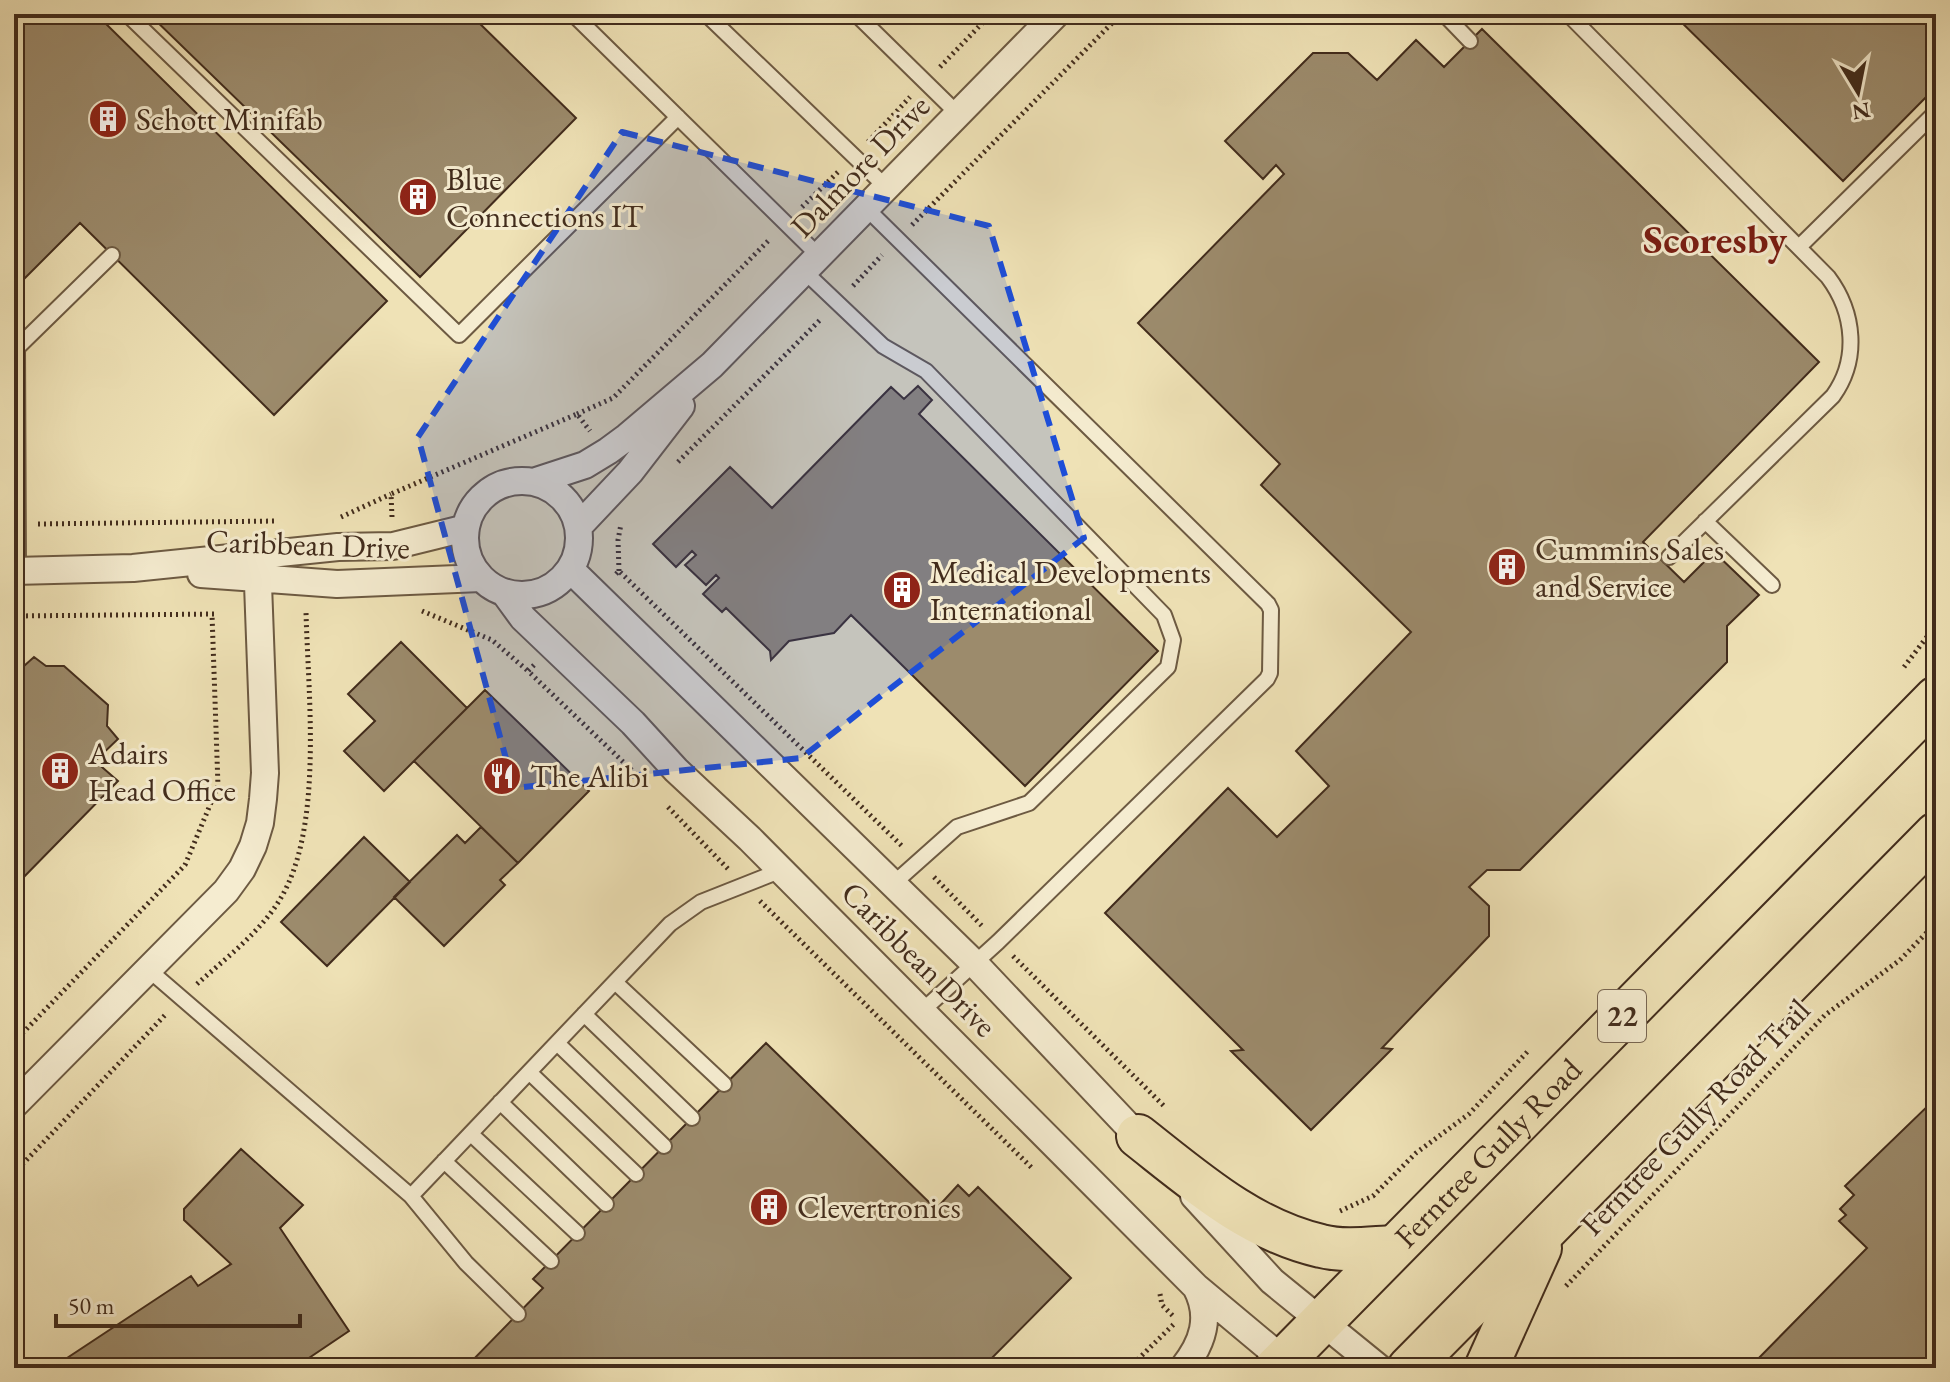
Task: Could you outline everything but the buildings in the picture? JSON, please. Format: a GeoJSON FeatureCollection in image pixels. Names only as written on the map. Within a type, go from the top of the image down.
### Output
{"type":"FeatureCollection","features":[{"type":"Feature","properties":{"kind":"main road","name":"Ferntree Gully Road"},"geometry":{"type":"LineString","coordinates":[[1284,1366],[1394,1247],[1936,698]]}},
{"type":"Feature","properties":{"kind":"main road"},"geometry":{"type":"LineString","coordinates":[[1409,1368],[1936,834]]}},
{"type":"Feature","properties":{"kind":"main road"},"geometry":{"type":"LineString","coordinates":[[1153,1123],[1221,1201],[1288,1236],[1316,1245],[1356,1250],[1394,1247]]}},
{"type":"Feature","properties":{"kind":"main road"},"geometry":{"type":"LineString","coordinates":[[1486,1368],[1552,1222]]}},
{"type":"Feature","properties":{"kind":"street","name":"Dalmore Drive"},"geometry":{"type":"LineString","coordinates":[[533,482],[585,465],[608,451],[712,365],[1056,14]]}},
{"type":"Feature","properties":{"kind":"street","name":"Dalmore Drive"},"geometry":{"type":"LineString","coordinates":[[579,526],[639,462],[712,365]]}},
{"type":"Feature","properties":{"kind":"street"},"geometry":{"type":"LineString","coordinates":[[515,481],[533,482],[549,487],[563,497],[573,510],[579,526],[580,543],[571,570],[554,586],[538,593],[521,595],[504,592],[481,578],[471,563],[465,546],[466,528],[472,511],[483,496],[498,486],[515,481]]}},
{"type":"Feature","properties":{"kind":"street","name":"Caribbean Drive"},"geometry":{"type":"LineString","coordinates":[[258,568],[338,547],[393,546],[466,528]]}},
{"type":"Feature","properties":{"kind":"street"},"geometry":{"type":"LineString","coordinates":[[14,1105],[234,880],[253,846],[260,823],[265,773],[258,568]]}},
{"type":"Feature","properties":{"kind":"street","name":"Caribbean Drive"},"geometry":{"type":"LineString","coordinates":[[16,571],[258,568],[337,584],[481,578]]}},
{"type":"Feature","properties":{"kind":"street","name":"Caribbean Drive"},"geometry":{"type":"LineString","coordinates":[[571,570],[975,964],[1153,1123],[1272,1281],[1379,1368]]}},
{"type":"Feature","properties":{"kind":"street","name":"Caribbean Drive"},"geometry":{"type":"LineString","coordinates":[[504,592],[523,618],[782,870],[1196,1287],[1284,1366]]}},
{"type":"Feature","properties":{"kind":"street"},"geometry":{"type":"LineString","coordinates":[[1183,1368],[1203,1334],[1206,1316],[1202,1297],[1196,1287]]}},
{"type":"Feature","properties":{"kind":"lane"},"geometry":{"type":"LineString","coordinates":[[127,14],[459,335],[678,117]]}},
{"type":"Feature","properties":{"kind":"lane"},"geometry":{"type":"LineString","coordinates":[[573,14],[678,117],[812,263],[883,346],[926,371],[1164,615],[1171,632],[1173,650],[1168,667],[1029,803],[957,827],[893,884]]}},
{"type":"Feature","properties":{"kind":"lane"},"geometry":{"type":"LineString","coordinates":[[706,14],[886,187]]}},
{"type":"Feature","properties":{"kind":"lane"},"geometry":{"type":"LineString","coordinates":[[856,14],[958,114]]}},
{"type":"Feature","properties":{"kind":"lane"},"geometry":{"type":"LineString","coordinates":[[1444,14],[1470,41]]}},
{"type":"Feature","properties":{"kind":"lane"},"geometry":{"type":"LineString","coordinates":[[1568,14],[1839,291],[1850,328],[1850,364],[1844,381],[1833,396],[1669,557]]}},
{"type":"Feature","properties":{"kind":"lane"},"geometry":{"type":"LineString","coordinates":[[1799,247],[1936,112]]}},
{"type":"Feature","properties":{"kind":"lane"},"geometry":{"type":"LineString","coordinates":[[866,208],[1271,610],[1270,673],[1267,679],[998,942],[922,1011]]}},
{"type":"Feature","properties":{"kind":"lane"},"geometry":{"type":"LineString","coordinates":[[16,571],[17,348],[112,255]]}},
{"type":"Feature","properties":{"kind":"lane"},"geometry":{"type":"LineString","coordinates":[[1705,521],[1772,585]]}},
{"type":"Feature","properties":{"kind":"lane"},"geometry":{"type":"LineString","coordinates":[[411,1196],[670,924],[701,902],[782,870]]}},
{"type":"Feature","properties":{"kind":"lane"},"geometry":{"type":"LineString","coordinates":[[149,970],[411,1196],[466,1263],[518,1314]]}},
{"type":"Feature","properties":{"kind":"lane"},"geometry":{"type":"LineString","coordinates":[[615,982],[724,1084]]}},
{"type":"Feature","properties":{"kind":"lane"},"geometry":{"type":"LineString","coordinates":[[584,1014],[692,1118]]}},
{"type":"Feature","properties":{"kind":"lane"},"geometry":{"type":"LineString","coordinates":[[557,1043],[664,1146]]}},
{"type":"Feature","properties":{"kind":"lane"},"geometry":{"type":"LineString","coordinates":[[529,1072],[636,1174]]}},
{"type":"Feature","properties":{"kind":"lane"},"geometry":{"type":"LineString","coordinates":[[500,1102],[606,1204]]}},
{"type":"Feature","properties":{"kind":"lane"},"geometry":{"type":"LineString","coordinates":[[471,1134],[577,1233]]}},
{"type":"Feature","properties":{"kind":"lane"},"geometry":{"type":"LineString","coordinates":[[444,1161],[551,1261]]}},
{"type":"Feature","properties":{"kind":"path"},"geometry":{"type":"LineString","coordinates":[[334,519],[577,414],[595,438]]}},
{"type":"Feature","properties":{"kind":"path"},"geometry":{"type":"LineString","coordinates":[[391,494],[393,519]]}},
{"type":"Feature","properties":{"kind":"path"},"geometry":{"type":"LineString","coordinates":[[611,580],[619,571],[618,540],[621,521],[626,515]]}},
{"type":"Feature","properties":{"kind":"path"},"geometry":{"type":"LineString","coordinates":[[18,525],[284,521]]}},
{"type":"Feature","properties":{"kind":"path"},"geometry":{"type":"LineString","coordinates":[[619,571],[998,942],[1153,1123]]}},
{"type":"Feature","properties":{"kind":"path"},"geometry":{"type":"LineString","coordinates":[[411,608],[492,640],[643,781]]}},
{"type":"Feature","properties":{"kind":"path"},"geometry":{"type":"LineString","coordinates":[[14,616],[214,614],[218,786],[185,865],[14,1042]]}},
{"type":"Feature","properties":{"kind":"path"},"geometry":{"type":"LineString","coordinates":[[1904,667],[1936,625]]}},
{"type":"Feature","properties":{"kind":"path"},"geometry":{"type":"LineString","coordinates":[[528,671],[536,663]]}},
{"type":"Feature","properties":{"kind":"path"},"geometry":{"type":"LineString","coordinates":[[665,804],[1039,1175]]}},
{"type":"Feature","properties":{"kind":"path","name":"Ferntree Gully Road Trail"},"geometry":{"type":"LineString","coordinates":[[1559,1293],[1825,1015],[1900,960],[1936,923]]}},
{"type":"Feature","properties":{"kind":"path"},"geometry":{"type":"LineString","coordinates":[[1316,1245],[1319,1221],[1373,1196],[1416,1153],[1469,1114],[1529,1050]]}},
{"type":"Feature","properties":{"kind":"path"},"geometry":{"type":"LineString","coordinates":[[1160,1294],[1162,1305],[1185,1327]]}},
{"type":"Feature","properties":{"kind":"path"},"geometry":{"type":"LineString","coordinates":[[1129,1368],[1177,1320]]}},
{"type":"Feature","properties":{"kind":"highlighted area"},"geometry":{"type":"Polygon","coordinates":[[[622,132],[989,226],[1084,538],[801,758],[514,788],[418,437],[622,132]]]}},
{"type":"Feature","properties":{"kind":"place","name":"Schott Minifab"},"geometry":{"type":"Point","coordinates":[108,119]}},
{"type":"Feature","properties":{"kind":"place","name":"Blue Connections IT"},"geometry":{"type":"Point","coordinates":[418,197]}},
{"type":"Feature","properties":{"kind":"place","name":"Cummins Sales and Service"},"geometry":{"type":"Point","coordinates":[1507,567]}},
{"type":"Feature","properties":{"kind":"place","name":"Medical Developments International"},"geometry":{"type":"Point","coordinates":[902,590]}},
{"type":"Feature","properties":{"kind":"place","name":"Adairs Head Office"},"geometry":{"type":"Point","coordinates":[60,771]}},
{"type":"Feature","properties":{"kind":"place","name":"The Alibi"},"geometry":{"type":"Point","coordinates":[502,776]}},
{"type":"Feature","properties":{"kind":"place","name":"Clevertronics"},"geometry":{"type":"Point","coordinates":[769,1207]}},
{"type":"Feature","properties":{"kind":"district","name":"Scoresby"},"geometry":{"type":"Point","coordinates":[1715,239]}}]}
